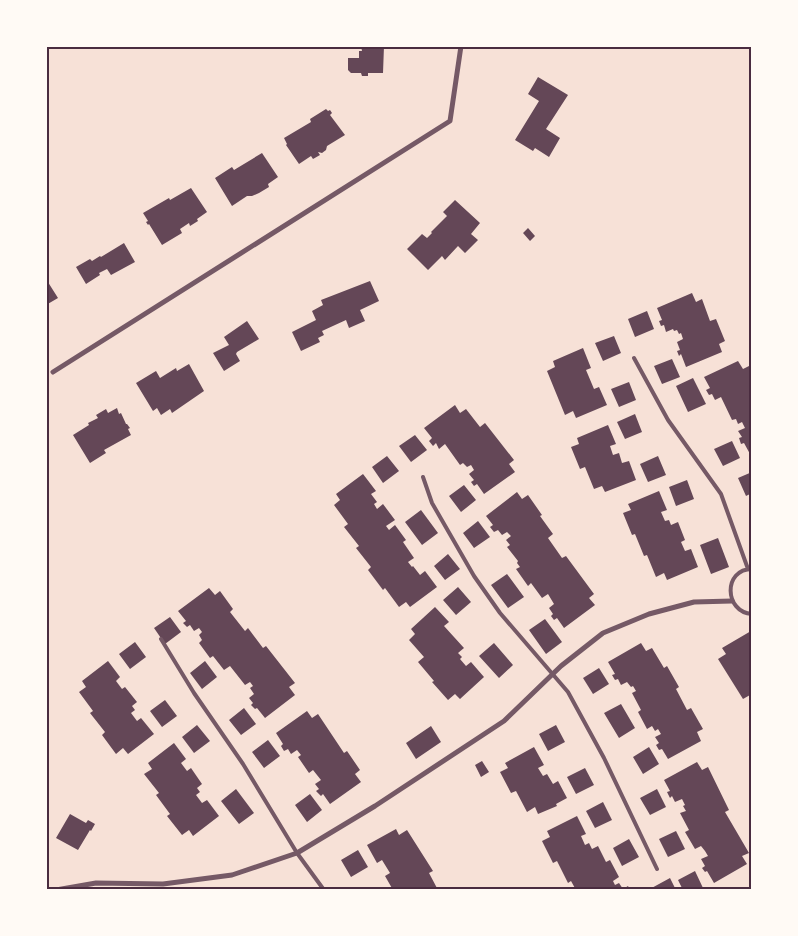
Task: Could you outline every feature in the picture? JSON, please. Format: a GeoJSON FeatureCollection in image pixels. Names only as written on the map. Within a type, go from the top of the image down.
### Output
{"type":"FeatureCollection","features":[{"type":"Feature","properties":{"kind":"street"},"geometry":{"type":"LineString","coordinates":[[53,372],[450,121],[461,46]]}},
{"type":"Feature","properties":{"kind":"street"},"geometry":{"type":"LineString","coordinates":[[56,890],[96,883],[163,884],[232,875],[297,853],[375,806],[504,721],[554,674],[603,633],[649,614],[694,602],[732,601]]}},
{"type":"Feature","properties":{"kind":"lane"},"geometry":{"type":"LineString","coordinates":[[634,358],[668,420],[721,494],[750,569],[738,573],[732,581],[729,591],[732,601],[739,610],[752,614]]}},
{"type":"Feature","properties":{"kind":"lane"},"geometry":{"type":"LineString","coordinates":[[423,477],[432,503],[474,576],[500,613],[568,692],[604,758],[657,869]]}},
{"type":"Feature","properties":{"kind":"lane"},"geometry":{"type":"LineString","coordinates":[[161,639],[194,693],[243,764],[297,853],[324,890]]}},
{"type":"Feature","properties":{"kind":"building"},"geometry":{"type":"Polygon","coordinates":[[[361,46],[384,46],[383,73],[368,73],[368,76],[362,76],[361,73],[351,73],[348,70],[348,58],[359,58],[359,51],[362,51],[361,46]]]}},
{"type":"Feature","properties":{"kind":"building"},"geometry":{"type":"Polygon","coordinates":[[[538,77],[568,95],[546,129],[560,138],[549,157],[535,148],[533,151],[515,140],[539,101],[528,94],[538,77]]]}},
{"type":"Feature","properties":{"kind":"building"},"geometry":{"type":"Polygon","coordinates":[[[326,109],[330,110],[332,113],[330,115],[345,135],[327,146],[326,150],[322,153],[318,152],[320,155],[313,159],[311,156],[299,164],[286,145],[284,138],[311,122],[310,119],[326,109]]]}},
{"type":"Feature","properties":{"kind":"building"},"geometry":{"type":"Polygon","coordinates":[[[262,153],[278,177],[268,184],[269,187],[252,196],[247,196],[232,206],[215,178],[232,167],[234,170],[262,153]]]}},
{"type":"Feature","properties":{"kind":"building"},"geometry":{"type":"Polygon","coordinates":[[[191,188],[207,212],[197,219],[198,221],[190,226],[189,223],[180,229],[182,233],[162,245],[146,222],[148,221],[143,213],[191,188]]]}},
{"type":"Feature","properties":{"kind":"building"},"geometry":{"type":"Polygon","coordinates":[[[455,200],[480,223],[471,234],[478,240],[465,253],[458,246],[445,260],[442,256],[428,270],[407,249],[422,234],[427,238],[432,233],[447,216],[443,212],[455,200]]]}},
{"type":"Feature","properties":{"kind":"building"},"geometry":{"type":"Polygon","coordinates":[[[528,228],[535,236],[530,241],[523,233],[528,228]]]}},
{"type":"Feature","properties":{"kind":"building"},"geometry":{"type":"Polygon","coordinates":[[[124,243],[135,262],[111,275],[107,269],[86,284],[76,267],[90,259],[92,261],[101,257],[124,243]]]}},
{"type":"Feature","properties":{"kind":"building"},"geometry":{"type":"Polygon","coordinates":[[[46,279],[58,298],[46,305],[46,279]]]}},
{"type":"Feature","properties":{"kind":"building"},"geometry":{"type":"Polygon","coordinates":[[[370,281],[379,301],[360,310],[365,321],[349,328],[346,320],[322,331],[324,335],[318,338],[320,342],[301,351],[292,332],[316,320],[312,311],[323,305],[321,300],[370,281]]]}},
{"type":"Feature","properties":{"kind":"building"},"geometry":{"type":"Polygon","coordinates":[[[692,293],[696,302],[702,299],[710,321],[716,319],[725,341],[719,344],[722,352],[686,367],[681,354],[679,356],[677,351],[680,350],[677,342],[683,339],[681,333],[679,334],[677,330],[674,331],[673,329],[666,332],[664,325],[661,326],[659,321],[662,320],[657,308],[692,293]]]}},
{"type":"Feature","properties":{"kind":"building"},"geometry":{"type":"Polygon","coordinates":[[[647,311],[654,329],[635,337],[628,319],[647,311]]]}},
{"type":"Feature","properties":{"kind":"building"},"geometry":{"type":"Polygon","coordinates":[[[247,321],[259,339],[237,352],[236,354],[240,361],[224,371],[213,353],[229,345],[224,337],[247,321]]]}},
{"type":"Feature","properties":{"kind":"building"},"geometry":{"type":"Polygon","coordinates":[[[614,336],[621,353],[603,361],[595,343],[614,336]]]}},
{"type":"Feature","properties":{"kind":"building"},"geometry":{"type":"Polygon","coordinates":[[[583,348],[591,368],[586,370],[594,389],[599,387],[607,405],[576,418],[573,411],[565,415],[547,371],[555,367],[553,361],[583,348]]]}},
{"type":"Feature","properties":{"kind":"building"},"geometry":{"type":"Polygon","coordinates":[[[672,359],[680,377],[662,384],[654,366],[672,359]]]}},
{"type":"Feature","properties":{"kind":"building"},"geometry":{"type":"Polygon","coordinates":[[[738,361],[743,369],[749,366],[752,372],[752,453],[750,454],[744,443],[741,444],[739,438],[742,437],[738,431],[745,428],[742,422],[738,424],[736,419],[732,420],[721,397],[715,400],[712,394],[709,395],[706,390],[710,388],[704,377],[738,361]]]}},
{"type":"Feature","properties":{"kind":"building"},"geometry":{"type":"Polygon","coordinates":[[[189,364],[204,391],[172,413],[170,409],[161,415],[157,408],[153,411],[136,383],[156,371],[160,378],[176,368],[177,371],[189,364]]]}},
{"type":"Feature","properties":{"kind":"building"},"geometry":{"type":"Polygon","coordinates":[[[693,378],[706,404],[688,412],[676,386],[693,378]]]}},
{"type":"Feature","properties":{"kind":"building"},"geometry":{"type":"Polygon","coordinates":[[[629,382],[636,400],[619,407],[611,389],[629,382]]]}},
{"type":"Feature","properties":{"kind":"building"},"geometry":{"type":"Polygon","coordinates":[[[455,405],[460,413],[466,409],[480,427],[485,423],[514,460],[509,464],[515,472],[484,494],[477,484],[474,486],[471,482],[474,480],[469,474],[474,470],[471,465],[467,467],[463,463],[460,465],[445,444],[439,449],[436,443],[433,446],[429,441],[432,438],[424,428],[455,405]]]}},
{"type":"Feature","properties":{"kind":"building"},"geometry":{"type":"Polygon","coordinates":[[[117,408],[119,414],[121,413],[130,428],[128,429],[131,435],[104,450],[106,453],[90,463],[73,435],[98,418],[96,415],[106,409],[108,413],[117,408]]]}},
{"type":"Feature","properties":{"kind":"building"},"geometry":{"type":"Polygon","coordinates":[[[635,414],[642,432],[625,439],[617,422],[635,414]]]}},
{"type":"Feature","properties":{"kind":"building"},"geometry":{"type":"Polygon","coordinates":[[[608,425],[616,444],[610,446],[613,455],[619,453],[622,463],[629,461],[636,480],[605,492],[602,486],[594,489],[585,467],[580,469],[571,447],[579,444],[577,438],[608,425]]]}},
{"type":"Feature","properties":{"kind":"building"},"geometry":{"type":"Polygon","coordinates":[[[415,435],[427,450],[411,462],[399,446],[415,435]]]}},
{"type":"Feature","properties":{"kind":"building"},"geometry":{"type":"Polygon","coordinates":[[[732,441],[740,458],[723,466],[714,449],[732,441]]]}},
{"type":"Feature","properties":{"kind":"building"},"geometry":{"type":"Polygon","coordinates":[[[387,456],[399,471],[383,483],[372,467],[387,456]]]}},
{"type":"Feature","properties":{"kind":"building"},"geometry":{"type":"Polygon","coordinates":[[[658,456],[666,475],[648,482],[640,464],[658,456]]]}},
{"type":"Feature","properties":{"kind":"building"},"geometry":{"type":"Polygon","coordinates":[[[752,472],[752,493],[746,496],[738,478],[752,472]]]}},
{"type":"Feature","properties":{"kind":"building"},"geometry":{"type":"Polygon","coordinates":[[[363,474],[376,491],[371,494],[377,502],[374,504],[377,509],[383,504],[395,520],[386,526],[389,530],[395,525],[406,540],[403,542],[414,558],[408,562],[420,575],[425,571],[437,587],[410,607],[406,602],[399,607],[368,570],[371,567],[356,548],[359,546],[344,527],[348,524],[334,505],[340,500],[336,494],[363,474]]]}},
{"type":"Feature","properties":{"kind":"building"},"geometry":{"type":"Polygon","coordinates":[[[687,480],[694,499],[676,506],[669,487],[687,480]]]}},
{"type":"Feature","properties":{"kind":"building"},"geometry":{"type":"Polygon","coordinates":[[[464,485],[476,500],[461,512],[449,496],[464,485]]]}},
{"type":"Feature","properties":{"kind":"building"},"geometry":{"type":"Polygon","coordinates":[[[659,491],[667,510],[661,512],[665,521],[669,520],[671,525],[678,522],[685,540],[681,542],[685,551],[691,549],[698,567],[667,580],[664,573],[656,577],[647,555],[644,556],[635,534],[632,535],[623,513],[631,510],[628,504],[659,491]]]}},
{"type":"Feature","properties":{"kind":"building"},"geometry":{"type":"Polygon","coordinates":[[[517,492],[522,499],[528,495],[553,534],[548,538],[562,558],[566,556],[594,594],[589,598],[595,605],[564,628],[557,618],[554,620],[551,616],[553,614],[549,608],[554,604],[548,594],[542,598],[531,583],[528,586],[516,569],[520,567],[517,563],[518,561],[507,547],[510,545],[506,540],[511,536],[507,532],[502,535],[498,530],[494,532],[490,527],[493,525],[486,516],[517,492]]]}},
{"type":"Feature","properties":{"kind":"building"},"geometry":{"type":"Polygon","coordinates":[[[421,510],[438,533],[422,545],[405,522],[421,510]]]}},
{"type":"Feature","properties":{"kind":"building"},"geometry":{"type":"Polygon","coordinates":[[[478,521],[490,537],[474,548],[463,533],[478,521]]]}},
{"type":"Feature","properties":{"kind":"building"},"geometry":{"type":"Polygon","coordinates":[[[718,538],[729,567],[711,574],[700,545],[718,538]]]}},
{"type":"Feature","properties":{"kind":"building"},"geometry":{"type":"Polygon","coordinates":[[[448,554],[460,569],[445,580],[434,566],[448,554]]]}},
{"type":"Feature","properties":{"kind":"building"},"geometry":{"type":"Polygon","coordinates":[[[507,574],[524,597],[508,608],[491,585],[507,574]]]}},
{"type":"Feature","properties":{"kind":"building"},"geometry":{"type":"Polygon","coordinates":[[[458,587],[471,602],[456,615],[443,600],[458,587]]]}},
{"type":"Feature","properties":{"kind":"building"},"geometry":{"type":"Polygon","coordinates":[[[209,588],[215,595],[220,591],[233,609],[230,612],[245,631],[248,628],[263,648],[266,646],[295,683],[289,687],[295,695],[265,718],[257,708],[255,709],[251,705],[253,703],[249,698],[254,694],[250,688],[253,686],[250,682],[245,685],[230,666],[224,670],[213,656],[210,658],[199,643],[202,640],[199,635],[202,632],[199,628],[194,631],[190,625],[187,627],[183,623],[186,621],[178,611],[209,588]]]}},
{"type":"Feature","properties":{"kind":"building"},"geometry":{"type":"Polygon","coordinates":[[[435,607],[449,622],[444,626],[464,648],[458,653],[462,657],[460,659],[466,666],[471,662],[484,677],[460,699],[455,694],[448,700],[432,682],[434,681],[418,662],[424,657],[409,640],[415,634],[411,629],[435,607]]]}},
{"type":"Feature","properties":{"kind":"building"},"geometry":{"type":"Polygon","coordinates":[[[170,617],[181,632],[165,644],[154,628],[170,617]]]}},
{"type":"Feature","properties":{"kind":"building"},"geometry":{"type":"Polygon","coordinates":[[[545,619],[562,642],[546,654],[529,630],[545,619]]]}},
{"type":"Feature","properties":{"kind":"building"},"geometry":{"type":"Polygon","coordinates":[[[751,631],[752,697],[750,695],[743,699],[718,659],[726,654],[722,648],[751,631]]]}},
{"type":"Feature","properties":{"kind":"building"},"geometry":{"type":"Polygon","coordinates":[[[135,642],[146,657],[130,669],[119,654],[135,642]]]}},
{"type":"Feature","properties":{"kind":"building"},"geometry":{"type":"Polygon","coordinates":[[[494,643],[513,665],[499,678],[479,656],[494,643]]]}},
{"type":"Feature","properties":{"kind":"building"},"geometry":{"type":"Polygon","coordinates":[[[641,643],[646,651],[652,648],[664,668],[667,666],[679,687],[676,689],[687,710],[691,708],[703,729],[697,732],[701,741],[668,759],[662,749],[659,750],[656,745],[659,743],[655,737],[661,734],[658,729],[655,731],[652,726],[647,729],[638,712],[641,710],[632,693],[636,691],[633,686],[631,687],[627,682],[621,685],[618,679],[615,680],[612,675],[615,674],[608,662],[641,643]]]}},
{"type":"Feature","properties":{"kind":"building"},"geometry":{"type":"Polygon","coordinates":[[[108,661],[120,677],[116,681],[122,689],[125,687],[137,702],[132,706],[135,710],[131,713],[137,721],[141,718],[154,734],[128,754],[123,748],[116,754],[102,735],[105,732],[90,713],[93,711],[79,692],[86,687],[82,681],[108,661]]]}},
{"type":"Feature","properties":{"kind":"building"},"geometry":{"type":"Polygon","coordinates":[[[205,661],[217,677],[202,689],[190,673],[205,661]]]}},
{"type":"Feature","properties":{"kind":"building"},"geometry":{"type":"Polygon","coordinates":[[[599,668],[609,684],[593,694],[583,678],[599,668]]]}},
{"type":"Feature","properties":{"kind":"building"},"geometry":{"type":"Polygon","coordinates":[[[165,700],[177,716],[162,727],[150,711],[165,700]]]}},
{"type":"Feature","properties":{"kind":"building"},"geometry":{"type":"Polygon","coordinates":[[[621,704],[635,728],[619,738],[604,713],[621,704]]]}},
{"type":"Feature","properties":{"kind":"building"},"geometry":{"type":"Polygon","coordinates":[[[244,708],[256,724],[241,735],[229,720],[244,708]]]}},
{"type":"Feature","properties":{"kind":"building"},"geometry":{"type":"Polygon","coordinates":[[[307,711],[312,718],[318,714],[344,753],[347,751],[360,770],[355,774],[361,782],[330,804],[323,794],[321,796],[316,791],[319,789],[315,784],[321,780],[313,770],[309,773],[298,757],[301,755],[297,750],[291,754],[288,749],[284,751],[281,746],[283,744],[276,733],[307,711]]]}},
{"type":"Feature","properties":{"kind":"building"},"geometry":{"type":"Polygon","coordinates":[[[197,725],[210,741],[194,753],[182,737],[197,725]]]}},
{"type":"Feature","properties":{"kind":"building"},"geometry":{"type":"Polygon","coordinates":[[[556,725],[565,742],[548,751],[539,734],[556,725]]]}},
{"type":"Feature","properties":{"kind":"building"},"geometry":{"type":"Polygon","coordinates":[[[431,726],[441,742],[416,759],[406,743],[431,726]]]}},
{"type":"Feature","properties":{"kind":"building"},"geometry":{"type":"Polygon","coordinates":[[[268,740],[280,756],[264,768],[252,752],[268,740]]]}},
{"type":"Feature","properties":{"kind":"building"},"geometry":{"type":"Polygon","coordinates":[[[174,743],[186,759],[181,763],[187,771],[191,768],[202,784],[197,788],[200,792],[196,795],[202,803],[207,800],[219,816],[193,836],[189,830],[182,835],[167,816],[170,814],[156,795],[159,793],[144,774],[152,769],[148,763],[174,743]]]}},
{"type":"Feature","properties":{"kind":"building"},"geometry":{"type":"Polygon","coordinates":[[[534,747],[544,765],[538,768],[543,776],[547,774],[553,784],[558,781],[567,798],[556,804],[557,806],[538,814],[535,807],[527,812],[516,791],[511,793],[500,772],[508,768],[505,763],[534,747]]]}},
{"type":"Feature","properties":{"kind":"building"},"geometry":{"type":"Polygon","coordinates":[[[649,747],[659,764],[643,774],[633,757],[649,747]]]}},
{"type":"Feature","properties":{"kind":"building"},"geometry":{"type":"Polygon","coordinates":[[[482,761],[489,772],[481,777],[475,765],[482,761]]]}},
{"type":"Feature","properties":{"kind":"building"},"geometry":{"type":"Polygon","coordinates":[[[697,762],[702,770],[708,767],[729,810],[725,812],[749,853],[742,856],[747,864],[714,883],[707,871],[705,872],[702,868],[705,866],[701,859],[708,856],[701,846],[695,849],[685,832],[689,830],[680,813],[686,811],[683,806],[685,805],[682,799],[675,802],[672,796],[670,798],[667,792],[670,791],[664,780],[697,762]]]}},
{"type":"Feature","properties":{"kind":"building"},"geometry":{"type":"Polygon","coordinates":[[[585,768],[594,785],[576,794],[567,777],[585,768]]]}},
{"type":"Feature","properties":{"kind":"building"},"geometry":{"type":"Polygon","coordinates":[[[236,789],[254,813],[239,824],[221,801],[236,789]]]}},
{"type":"Feature","properties":{"kind":"building"},"geometry":{"type":"Polygon","coordinates":[[[657,789],[666,807],[650,815],[640,798],[657,789]]]}},
{"type":"Feature","properties":{"kind":"building"},"geometry":{"type":"Polygon","coordinates":[[[310,794],[322,810],[307,822],[295,805],[310,794]]]}},
{"type":"Feature","properties":{"kind":"building"},"geometry":{"type":"Polygon","coordinates":[[[603,802],[612,820],[595,828],[586,811],[603,802]]]}},
{"type":"Feature","properties":{"kind":"building"},"geometry":{"type":"Polygon","coordinates":[[[70,814],[86,823],[88,820],[95,824],[78,850],[56,838],[70,814]]]}},
{"type":"Feature","properties":{"kind":"building"},"geometry":{"type":"Polygon","coordinates":[[[577,816],[586,834],[581,836],[585,845],[589,843],[592,849],[598,846],[606,862],[610,860],[619,877],[613,881],[615,885],[619,883],[623,889],[628,886],[630,890],[576,890],[571,881],[568,883],[557,861],[553,863],[542,841],[550,837],[547,831],[577,816]]]}},
{"type":"Feature","properties":{"kind":"building"},"geometry":{"type":"Polygon","coordinates":[[[396,829],[399,835],[407,830],[433,871],[429,873],[438,890],[393,890],[385,876],[390,873],[382,860],[377,863],[367,845],[396,829]]]}},
{"type":"Feature","properties":{"kind":"building"},"geometry":{"type":"Polygon","coordinates":[[[676,831],[685,849],[668,857],[659,839],[676,831]]]}},
{"type":"Feature","properties":{"kind":"building"},"geometry":{"type":"Polygon","coordinates":[[[629,839],[639,857],[622,866],[613,848],[629,839]]]}},
{"type":"Feature","properties":{"kind":"building"},"geometry":{"type":"Polygon","coordinates":[[[358,850],[368,867],[351,877],[341,860],[358,850]]]}},
{"type":"Feature","properties":{"kind":"building"},"geometry":{"type":"Polygon","coordinates":[[[695,871],[703,888],[700,890],[683,890],[678,880],[695,871]]]}},
{"type":"Feature","properties":{"kind":"building"},"geometry":{"type":"Polygon","coordinates":[[[670,878],[676,890],[648,890],[670,878]]]}}]}
